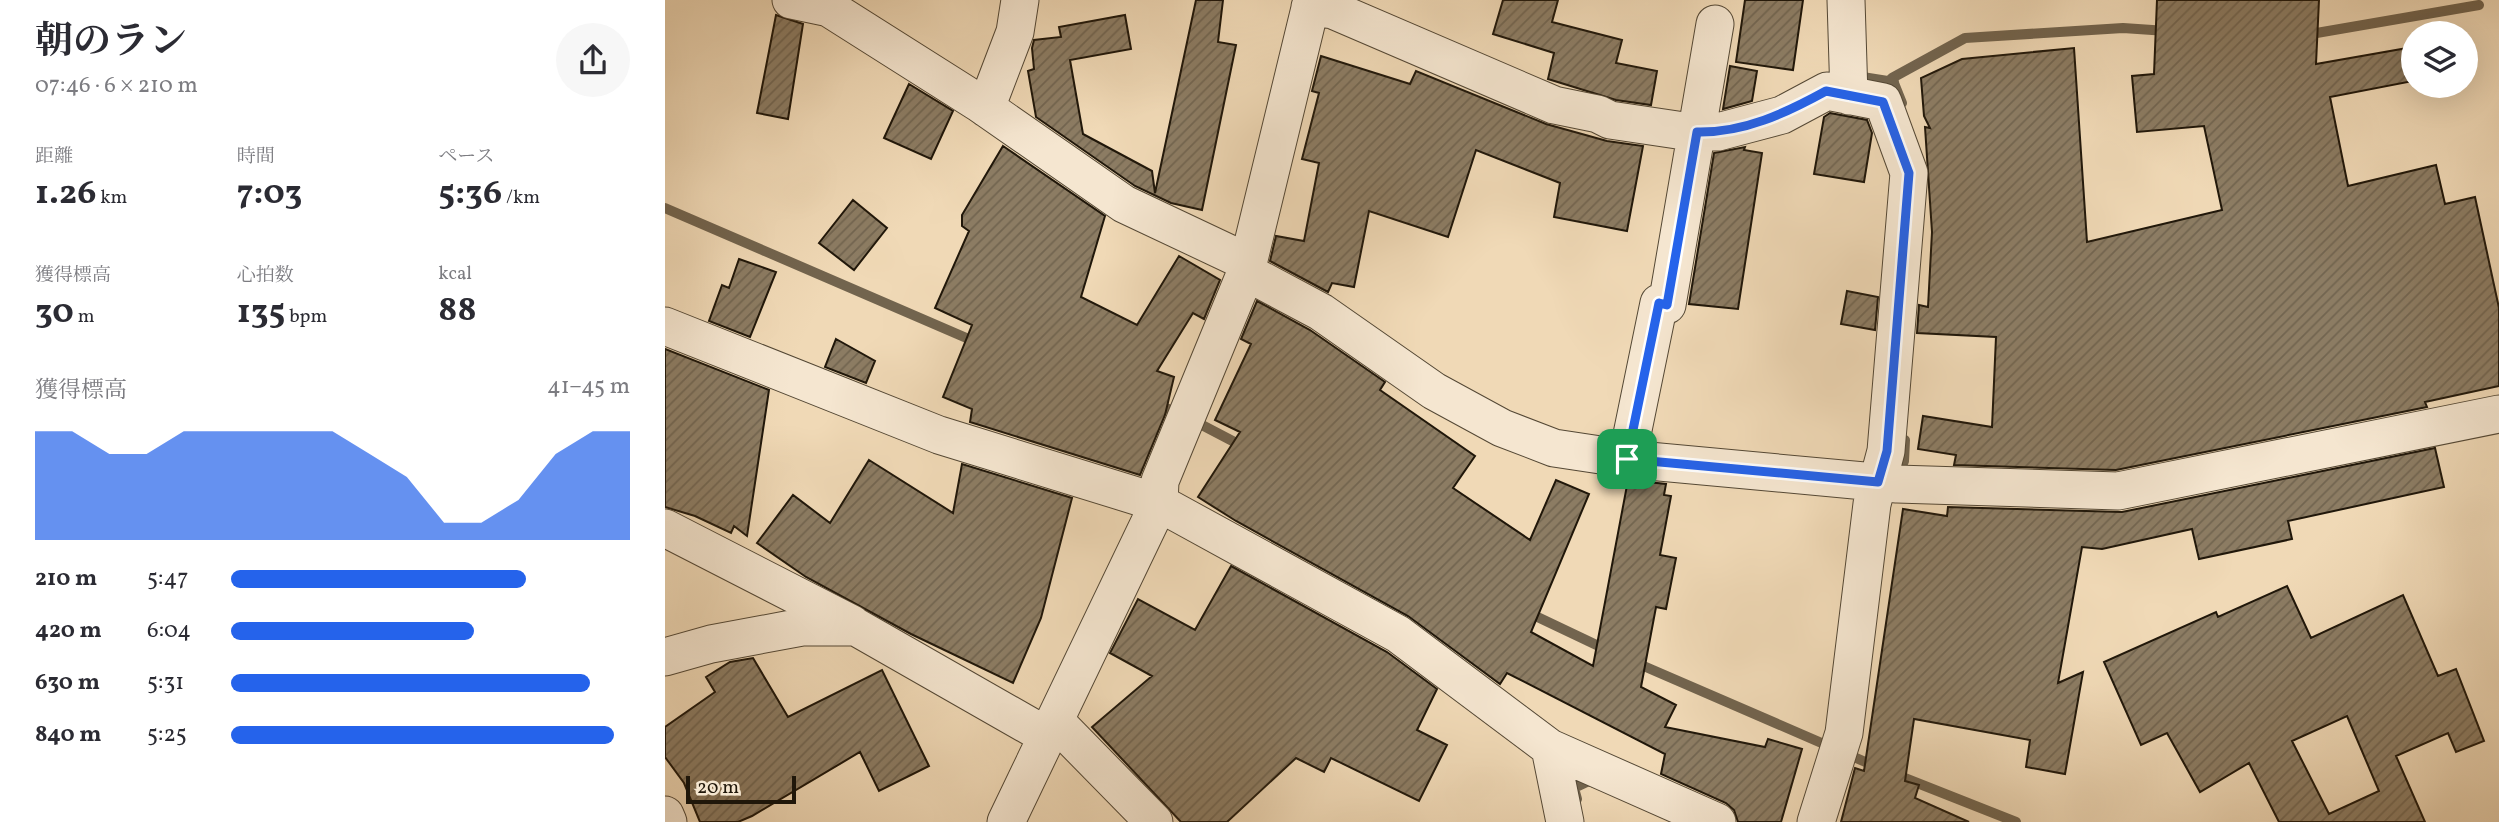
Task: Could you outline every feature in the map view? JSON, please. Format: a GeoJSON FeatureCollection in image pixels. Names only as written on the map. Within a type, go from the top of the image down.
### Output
{"type":"FeatureCollection","features":[{"type":"Feature","properties":{"kind":"street"},"geometry":{"type":"LineString","coordinates":[[791,0],[825,4],[986,108],[1123,204],[1241,262],[1321,312],[1434,391],[1501,428],[1554,448],[1627,459],[1888,483],[2117,491],[2499,414]]}},
{"type":"Feature","properties":{"kind":"street"},"geometry":{"type":"LineString","coordinates":[[986,108],[1015,32],[1020,0]]}},
{"type":"Feature","properties":{"kind":"street"},"geometry":{"type":"LineString","coordinates":[[1846,0],[1849,96]]}},
{"type":"Feature","properties":{"kind":"street"},"geometry":{"type":"LineString","coordinates":[[1006,822],[1159,503],[1160,481],[1187,418],[1241,262],[1311,4],[1333,10],[1554,105],[1598,114],[1610,120],[1697,132],[1718,132],[1782,115],[1826,91],[1883,102],[1909,173],[1887,451],[1888,483],[1872,504],[1840,751],[1817,822]]}},
{"type":"Feature","properties":{"kind":"street"},"geometry":{"type":"LineString","coordinates":[[1627,459],[1659,303],[1667,305],[1715,24]]}},
{"type":"Feature","properties":{"kind":"street"},"geometry":{"type":"LineString","coordinates":[[665,326],[939,435],[1159,503],[1398,634],[1550,748],[1717,822]]}},
{"type":"Feature","properties":{"kind":"street"},"geometry":{"type":"LineString","coordinates":[[665,528],[1051,729],[1154,822]]}},
{"type":"Feature","properties":{"kind":"street"},"geometry":{"type":"LineString","coordinates":[[665,657],[711,644],[802,627],[856,627]]}},
{"type":"Feature","properties":{"kind":"street"},"geometry":{"type":"LineString","coordinates":[[1550,748],[1565,822]]}},
{"type":"Feature","properties":{"kind":"street"},"geometry":{"type":"LineString","coordinates":[[665,815],[669,822]]}},
{"type":"Feature","properties":{"kind":"building"},"geometry":{"type":"Polygon","coordinates":[[[1196,0],[1223,0],[1218,42],[1236,45],[1202,210],[1171,203],[1135,186],[1036,117],[1028,71],[1034,69],[1034,40],[1061,37],[1059,27],[1125,15],[1131,49],[1070,60],[1083,134],[1152,171],[1155,193],[1196,0]]]}},
{"type":"Feature","properties":{"kind":"building"},"geometry":{"type":"Polygon","coordinates":[[[1503,0],[1558,0],[1552,22],[1622,40],[1616,63],[1657,71],[1651,105],[1616,100],[1548,79],[1554,53],[1493,34],[1503,0]]]}},
{"type":"Feature","properties":{"kind":"building"},"geometry":{"type":"Polygon","coordinates":[[[1745,0],[1803,0],[1793,70],[1736,62],[1745,0]]]}},
{"type":"Feature","properties":{"kind":"building"},"geometry":{"type":"Polygon","coordinates":[[[2157,0],[2319,0],[2316,64],[2401,49],[2401,83],[2330,97],[2348,186],[2436,165],[2445,204],[2475,197],[2499,308],[2499,386],[2425,402],[2427,407],[2116,470],[1954,465],[1956,455],[1918,449],[1923,416],[1992,427],[1996,337],[1917,333],[1919,305],[1928,307],[1932,232],[1925,127],[1930,128],[1924,116],[1921,78],[1962,59],[2074,48],[2087,242],[2222,210],[2204,126],[2137,132],[2132,76],[2154,74],[2157,0]]]}},
{"type":"Feature","properties":{"kind":"building"},"geometry":{"type":"Polygon","coordinates":[[[776,15],[803,24],[788,119],[757,113],[776,15]]]}},
{"type":"Feature","properties":{"kind":"building"},"geometry":{"type":"Polygon","coordinates":[[[1321,56],[1410,84],[1416,71],[1546,124],[1607,141],[1643,146],[1627,231],[1554,217],[1560,183],[1476,150],[1448,237],[1369,211],[1354,287],[1332,283],[1328,292],[1270,261],[1276,236],[1304,241],[1319,163],[1302,159],[1319,93],[1312,91],[1321,56]]]}},
{"type":"Feature","properties":{"kind":"building"},"geometry":{"type":"Polygon","coordinates":[[[1730,66],[1757,71],[1752,101],[1723,109],[1730,66]]]}},
{"type":"Feature","properties":{"kind":"building"},"geometry":{"type":"Polygon","coordinates":[[[909,84],[953,111],[931,159],[884,138],[909,84]]]}},
{"type":"Feature","properties":{"kind":"building"},"geometry":{"type":"Polygon","coordinates":[[[1830,113],[1867,120],[1872,133],[1864,182],[1814,174],[1824,117],[1830,113]]]}},
{"type":"Feature","properties":{"kind":"building"},"geometry":{"type":"Polygon","coordinates":[[[1003,146],[1105,216],[1081,297],[1137,325],[1179,256],[1220,280],[1204,319],[1193,313],[1157,371],[1174,377],[1165,415],[1140,475],[970,422],[972,409],[943,397],[972,325],[935,308],[969,231],[962,226],[962,215],[1003,146]]]}},
{"type":"Feature","properties":{"kind":"building"},"geometry":{"type":"Polygon","coordinates":[[[1745,147],[1744,150],[1762,153],[1738,309],[1689,304],[1714,153],[1745,147]]]}},
{"type":"Feature","properties":{"kind":"building"},"geometry":{"type":"Polygon","coordinates":[[[853,200],[887,228],[854,270],[819,243],[853,200]]]}},
{"type":"Feature","properties":{"kind":"building"},"geometry":{"type":"Polygon","coordinates":[[[739,259],[776,272],[750,337],[709,321],[722,285],[729,288],[739,259]]]}},
{"type":"Feature","properties":{"kind":"building"},"geometry":{"type":"Polygon","coordinates":[[[1847,291],[1878,297],[1875,330],[1841,324],[1847,291]]]}},
{"type":"Feature","properties":{"kind":"building"},"geometry":{"type":"Polygon","coordinates":[[[1257,301],[1310,330],[1385,382],[1380,390],[1475,456],[1453,488],[1530,540],[1556,480],[1589,494],[1531,632],[1593,666],[1628,480],[1666,484],[1664,495],[1671,496],[1660,555],[1676,558],[1666,609],[1656,607],[1641,687],[1676,705],[1665,727],[1765,747],[1768,739],[1802,749],[1781,822],[1738,822],[1734,810],[1726,803],[1661,774],[1665,754],[1507,673],[1500,684],[1408,616],[1236,521],[1198,497],[1240,432],[1215,420],[1251,344],[1241,339],[1257,301]]]}},
{"type":"Feature","properties":{"kind":"building"},"geometry":{"type":"Polygon","coordinates":[[[836,339],[875,361],[866,383],[825,367],[836,339]]]}},
{"type":"Feature","properties":{"kind":"building"},"geometry":{"type":"Polygon","coordinates":[[[665,349],[769,390],[747,536],[734,526],[731,533],[695,516],[665,507],[665,349]]]}},
{"type":"Feature","properties":{"kind":"building"},"geometry":{"type":"Polygon","coordinates":[[[2435,448],[2444,487],[2288,521],[2292,539],[2199,559],[2192,529],[2102,549],[2082,547],[2058,683],[2083,672],[2065,774],[2026,767],[2030,740],[1914,719],[1905,781],[1919,785],[1915,798],[1969,822],[1841,822],[1855,768],[1864,771],[1903,509],[1947,516],[1948,507],[2122,512],[2435,448]]]}},
{"type":"Feature","properties":{"kind":"building"},"geometry":{"type":"Polygon","coordinates":[[[869,460],[953,513],[962,464],[1072,498],[1041,618],[1013,683],[911,634],[806,577],[757,543],[793,495],[830,523],[869,460]]]}},
{"type":"Feature","properties":{"kind":"building"},"geometry":{"type":"Polygon","coordinates":[[[1231,566],[1387,652],[1437,689],[1417,730],[1447,745],[1419,801],[1331,758],[1324,772],[1296,758],[1227,822],[1181,822],[1092,727],[1152,676],[1110,653],[1138,599],[1195,630],[1231,566]]]}},
{"type":"Feature","properties":{"kind":"building"},"geometry":{"type":"Polygon","coordinates":[[[2287,586],[2311,638],[2403,595],[2438,676],[2456,669],[2484,741],[2456,752],[2448,733],[2396,756],[2425,822],[2279,822],[2249,763],[2200,792],[2167,733],[2141,745],[2104,662],[2216,612],[2218,617],[2287,586]],[[2347,716],[2292,741],[2329,814],[2379,791],[2347,716]]]}},
{"type":"Feature","properties":{"kind":"building"},"geometry":{"type":"Polygon","coordinates":[[[753,658],[788,717],[882,670],[929,766],[879,791],[860,752],[752,816],[738,822],[700,822],[684,783],[665,757],[665,727],[715,692],[706,677],[730,662],[753,658]]]}},
{"type":"Feature","properties":{"kind":"waterway"},"geometry":{"type":"LineString","coordinates":[[2305,35],[2479,5]]}},
{"type":"Feature","properties":{"kind":"waterway"},"geometry":{"type":"LineString","coordinates":[[1902,103],[1892,78],[1965,38],[2123,28],[2167,31]]}},
{"type":"Feature","properties":{"kind":"waterway"},"geometry":{"type":"LineString","coordinates":[[1856,76],[1894,82]]}},
{"type":"Feature","properties":{"kind":"waterway"},"geometry":{"type":"LineString","coordinates":[[665,208],[978,343]]}},
{"type":"Feature","properties":{"kind":"waterway"},"geometry":{"type":"LineString","coordinates":[[1155,404],[1179,413],[1244,447]]}},
{"type":"Feature","properties":{"kind":"waterway"},"geometry":{"type":"LineString","coordinates":[[1896,478],[1904,461],[1905,440]]}},
{"type":"Feature","properties":{"kind":"waterway"},"geometry":{"type":"LineString","coordinates":[[1527,612],[1607,650]]}},
{"type":"Feature","properties":{"kind":"waterway"},"geometry":{"type":"LineString","coordinates":[[1632,661],[1877,767]]}},
{"type":"Feature","properties":{"kind":"waterway"},"geometry":{"type":"LineString","coordinates":[[1892,773],[2016,822]]}},
{"type":"Feature","properties":{"kind":"waterway"},"geometry":{"type":"LineString","coordinates":[[1577,799],[1574,788],[1589,781],[1597,784]]}},
{"type":"Feature","properties":{"kind":"route"},"geometry":{"type":"LineString","coordinates":[[1826,91],[1883,102],[1909,173],[1887,451],[1878,482],[1627,459],[1659,303],[1667,305],[1697,132],[1718,132],[1782,115],[1826,91]]}}]}
